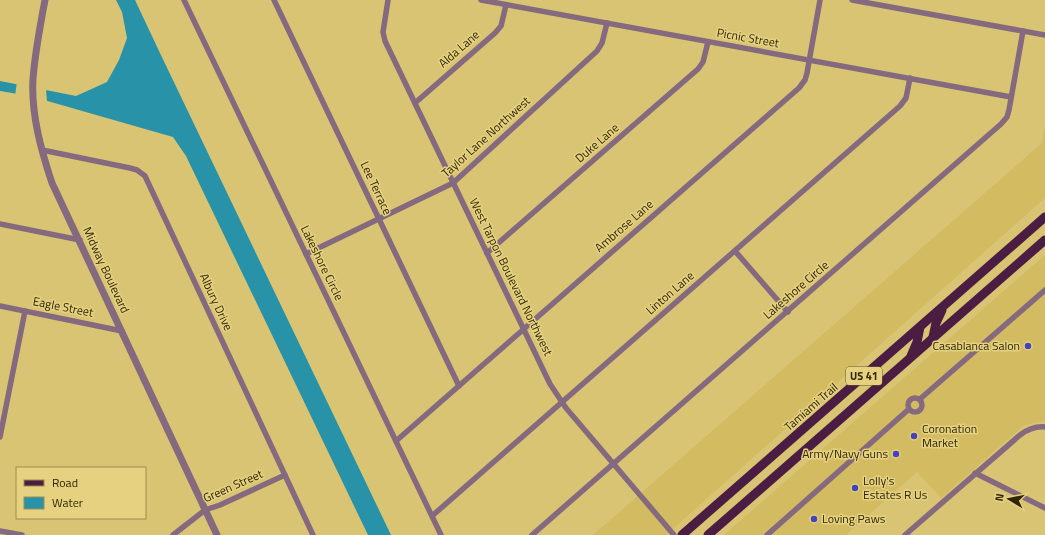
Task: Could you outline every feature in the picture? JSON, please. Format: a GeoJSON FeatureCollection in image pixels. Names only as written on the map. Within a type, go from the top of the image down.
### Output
{"type":"FeatureCollection","features":[{"type":"Feature","properties":{"kind":"main road","name":"Tamiami Trail"},"geometry":{"type":"LineString","coordinates":[[682,535],[1045,217]]}},
{"type":"Feature","properties":{"kind":"main road","name":"US 41"},"geometry":{"type":"LineString","coordinates":[[708,535],[1045,240]]}},
{"type":"Feature","properties":{"kind":"main road"},"geometry":{"type":"LineString","coordinates":[[934,338],[936,323],[944,305]]}},
{"type":"Feature","properties":{"kind":"main road"},"geometry":{"type":"LineString","coordinates":[[909,359],[917,342],[920,327]]}},
{"type":"Feature","properties":{"kind":"street","name":"Midway Boulevard"},"geometry":{"type":"LineString","coordinates":[[45,0],[36,47],[33,80],[34,105],[42,150],[52,183],[217,535]]}},
{"type":"Feature","properties":{"kind":"street","name":"Lakeshore Circle"},"geometry":{"type":"LineString","coordinates":[[184,0],[441,535]]}},
{"type":"Feature","properties":{"kind":"street","name":"Lee Terrace"},"geometry":{"type":"LineString","coordinates":[[274,0],[459,386]]}},
{"type":"Feature","properties":{"kind":"street","name":"West Tarpon Boulevard Northwest"},"geometry":{"type":"LineString","coordinates":[[388,0],[383,32],[385,41],[550,384],[562,403],[674,535]]}},
{"type":"Feature","properties":{"kind":"street","name":"Picnic Street"},"geometry":{"type":"LineString","coordinates":[[481,0],[1011,97]]}},
{"type":"Feature","properties":{"kind":"street","name":"Ambrose Lane"},"geometry":{"type":"LineString","coordinates":[[396,441],[799,88],[805,80],[820,0]]}},
{"type":"Feature","properties":{"kind":"street"},"geometry":{"type":"LineString","coordinates":[[852,0],[1045,35]]}},
{"type":"Feature","properties":{"kind":"street","name":"Alda Lane"},"geometry":{"type":"LineString","coordinates":[[415,103],[495,33],[500,26],[506,4]]}},
{"type":"Feature","properties":{"kind":"street","name":"Taylor Lane Northwest"},"geometry":{"type":"LineString","coordinates":[[306,254],[453,183],[597,51],[602,43],[607,23]]}},
{"type":"Feature","properties":{"kind":"street","name":"Lakeshore Circle"},"geometry":{"type":"LineString","coordinates":[[532,535],[1001,124],[1007,117],[1023,31]]}},
{"type":"Feature","properties":{"kind":"street","name":"Duke Lane"},"geometry":{"type":"LineString","coordinates":[[487,254],[698,69],[703,62],[708,42]]}},
{"type":"Feature","properties":{"kind":"street","name":"Linton Lane"},"geometry":{"type":"LineString","coordinates":[[432,516],[900,106],[906,98],[910,78]]}},
{"type":"Feature","properties":{"kind":"street","name":"Albury Drive"},"geometry":{"type":"LineString","coordinates":[[42,150],[130,168],[137,170],[145,176],[313,535]]}},
{"type":"Feature","properties":{"kind":"street"},"geometry":{"type":"LineString","coordinates":[[0,224],[80,240]]}},
{"type":"Feature","properties":{"kind":"street"},"geometry":{"type":"LineString","coordinates":[[735,251],[788,312]]}},
{"type":"Feature","properties":{"kind":"street"},"geometry":{"type":"LineString","coordinates":[[920,400],[1045,290]]}},
{"type":"Feature","properties":{"kind":"street","name":"Eagle Street"},"geometry":{"type":"LineString","coordinates":[[0,306],[122,331]]}},
{"type":"Feature","properties":{"kind":"street"},"geometry":{"type":"LineString","coordinates":[[0,437],[26,311]]}},
{"type":"Feature","properties":{"kind":"street"},"geometry":{"type":"LineString","coordinates":[[915,397],[920,400],[922,405],[920,410],[914,412],[909,409],[908,403],[910,399],[915,397]]}},
{"type":"Feature","properties":{"kind":"street"},"geometry":{"type":"LineString","coordinates":[[767,535],[909,409]]}},
{"type":"Feature","properties":{"kind":"street"},"geometry":{"type":"LineString","coordinates":[[907,533],[975,473],[1027,430],[1034,427],[1045,427]]}},
{"type":"Feature","properties":{"kind":"street"},"geometry":{"type":"LineString","coordinates":[[975,473],[1045,508]]}},
{"type":"Feature","properties":{"kind":"street","name":"Green Street"},"geometry":{"type":"LineString","coordinates":[[173,535],[206,510],[285,475]]}},
{"type":"Feature","properties":{"kind":"street"},"geometry":{"type":"LineString","coordinates":[[0,531],[22,535]]}},
{"type":"Feature","properties":{"kind":"street"},"geometry":{"type":"LineString","coordinates":[[907,533],[916,535]]}},
{"type":"Feature","properties":{"kind":"shaded area"},"geometry":{"type":"Polygon","coordinates":[[[1045,127],[1045,198],[666,535],[593,535],[1042,143],[1045,127]]]}},
{"type":"Feature","properties":{"kind":"shaded area"},"geometry":{"type":"Polygon","coordinates":[[[1045,255],[1045,421],[1023,426],[941,498],[917,472],[846,535],[724,535],[1045,255]]]}},
{"type":"Feature","properties":{"kind":"water"},"geometry":{"type":"Polygon","coordinates":[[[116,0],[135,0],[391,535],[368,535],[186,156],[173,137],[30,96],[0,91],[0,81],[76,96],[107,82],[119,60],[127,38],[122,12],[116,0]]]}},
{"type":"Feature","properties":{"kind":"pier"},"geometry":{"type":"Polygon","coordinates":[[[17,82],[46,88],[47,103],[15,96],[17,82]]]}},
{"type":"Feature","properties":{"kind":"place","name":"Casablanca Salon"},"geometry":{"type":"Point","coordinates":[1028,346]}},
{"type":"Feature","properties":{"kind":"place","name":"Coronation Market"},"geometry":{"type":"Point","coordinates":[914,436]}},
{"type":"Feature","properties":{"kind":"place","name":"Army/Navy Guns"},"geometry":{"type":"Point","coordinates":[896,454]}},
{"type":"Feature","properties":{"kind":"place","name":"Lolly's Estates R Us"},"geometry":{"type":"Point","coordinates":[855,488]}},
{"type":"Feature","properties":{"kind":"place","name":"Loving Paws"},"geometry":{"type":"Point","coordinates":[814,519]}}]}
